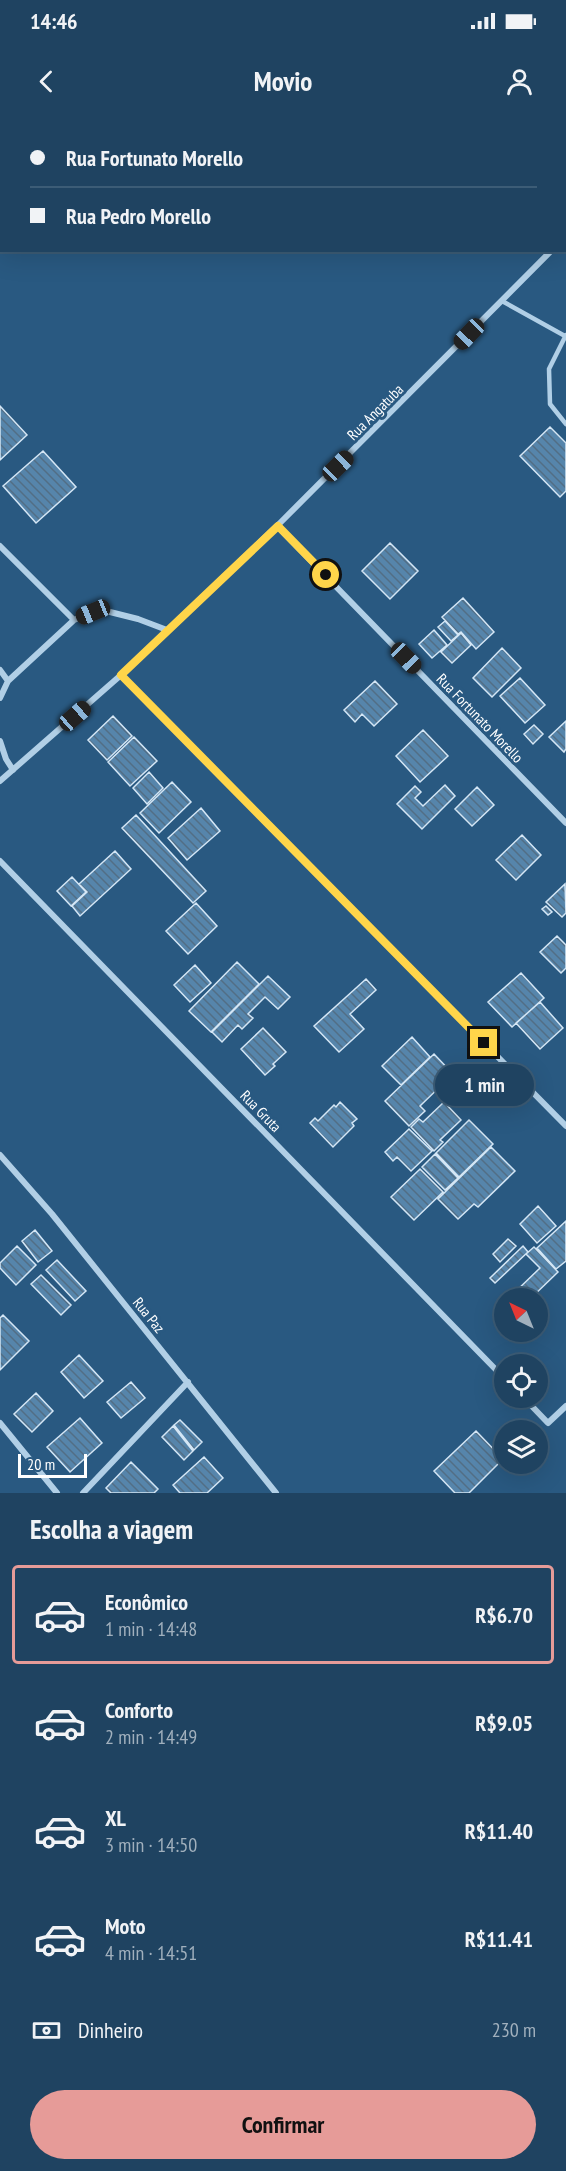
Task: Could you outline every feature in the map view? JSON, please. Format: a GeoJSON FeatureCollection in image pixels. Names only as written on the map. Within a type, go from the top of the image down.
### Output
{"type":"FeatureCollection","features":[{"type":"Feature","properties":{"kind":"street","name":"Rua Angatuba"},"geometry":{"type":"LineString","coordinates":[[0,781],[121,675],[278,526],[550,252]]}},
{"type":"Feature","properties":{"kind":"street","name":"Rua Fortunato Morello"},"geometry":{"type":"LineString","coordinates":[[278,526],[566,823]]}},
{"type":"Feature","properties":{"kind":"street"},"geometry":{"type":"LineString","coordinates":[[0,546],[74,620]]}},
{"type":"Feature","properties":{"kind":"street"},"geometry":{"type":"LineString","coordinates":[[0,698],[8,681],[74,620],[93,612],[106,611],[168,630]]}},
{"type":"Feature","properties":{"kind":"street"},"geometry":{"type":"LineString","coordinates":[[0,670],[8,681]]}},
{"type":"Feature","properties":{"kind":"street"},"geometry":{"type":"LineString","coordinates":[[121,675],[566,1126]]}},
{"type":"Feature","properties":{"kind":"street"},"geometry":{"type":"LineString","coordinates":[[0,741],[6,759],[13,770]]}},
{"type":"Feature","properties":{"kind":"street","name":"Rua Gruta"},"geometry":{"type":"LineString","coordinates":[[0,861],[494,1368]]}},
{"type":"Feature","properties":{"kind":"street","name":"Rua Paz"},"geometry":{"type":"LineString","coordinates":[[0,1155],[52,1214],[276,1493]]}},
{"type":"Feature","properties":{"kind":"street"},"geometry":{"type":"LineString","coordinates":[[83,1493],[188,1382]]}},
{"type":"Feature","properties":{"kind":"street"},"geometry":{"type":"LineString","coordinates":[[534,1408],[548,1423],[566,1406]]}},
{"type":"Feature","properties":{"kind":"street"},"geometry":{"type":"LineString","coordinates":[[0,1423],[57,1493]]}},
{"type":"Feature","properties":{"kind":"lane"},"geometry":{"type":"LineString","coordinates":[[502,301],[565,336],[549,369],[550,404],[566,424]]}},
{"type":"Feature","properties":{"kind":"building"},"geometry":{"type":"Polygon","coordinates":[[[0,406],[27,435],[0,460],[0,406]]]}},
{"type":"Feature","properties":{"kind":"building"},"geometry":{"type":"Polygon","coordinates":[[[550,427],[566,443],[566,491],[560,497],[520,456],[550,427]]]}},
{"type":"Feature","properties":{"kind":"building"},"geometry":{"type":"Polygon","coordinates":[[[43,451],[76,487],[36,523],[3,486],[43,451]]]}},
{"type":"Feature","properties":{"kind":"building"},"geometry":{"type":"Polygon","coordinates":[[[390,543],[418,571],[390,599],[362,571],[390,543]]]}},
{"type":"Feature","properties":{"kind":"building"},"geometry":{"type":"Polygon","coordinates":[[[463,598],[494,632],[476,649],[461,632],[458,634],[442,617],[463,598]]]}},
{"type":"Feature","properties":{"kind":"building"},"geometry":{"type":"Polygon","coordinates":[[[445,621],[458,635],[451,641],[438,627],[445,621]]]}},
{"type":"Feature","properties":{"kind":"building"},"geometry":{"type":"Polygon","coordinates":[[[434,630],[447,645],[432,658],[419,644],[434,630]]]}},
{"type":"Feature","properties":{"kind":"building"},"geometry":{"type":"Polygon","coordinates":[[[461,633],[471,645],[452,663],[441,652],[461,633]]]}},
{"type":"Feature","properties":{"kind":"building"},"geometry":{"type":"Polygon","coordinates":[[[502,648],[521,668],[492,697],[473,678],[502,648]]]}},
{"type":"Feature","properties":{"kind":"building"},"geometry":{"type":"Polygon","coordinates":[[[520,678],[545,705],[525,723],[500,696],[520,678]]]}},
{"type":"Feature","properties":{"kind":"building"},"geometry":{"type":"Polygon","coordinates":[[[375,681],[397,704],[374,726],[362,714],[355,722],[344,710],[375,681]]]}},
{"type":"Feature","properties":{"kind":"building"},"geometry":{"type":"Polygon","coordinates":[[[113,716],[132,736],[107,760],[88,740],[113,716]]]}},
{"type":"Feature","properties":{"kind":"building"},"geometry":{"type":"Polygon","coordinates":[[[566,721],[566,749],[564,752],[549,737],[566,721]]]}},
{"type":"Feature","properties":{"kind":"building"},"geometry":{"type":"Polygon","coordinates":[[[534,725],[543,734],[533,744],[524,734],[534,725]]]}},
{"type":"Feature","properties":{"kind":"building"},"geometry":{"type":"Polygon","coordinates":[[[423,730],[448,756],[420,782],[396,756],[423,730]]]}},
{"type":"Feature","properties":{"kind":"building"},"geometry":{"type":"Polygon","coordinates":[[[134,737],[157,761],[130,786],[108,762],[134,737]]]}},
{"type":"Feature","properties":{"kind":"building"},"geometry":{"type":"Polygon","coordinates":[[[149,772],[163,788],[147,804],[133,788],[149,772]]]}},
{"type":"Feature","properties":{"kind":"building"},"geometry":{"type":"Polygon","coordinates":[[[172,782],[191,802],[159,833],[140,813],[172,782]]]}},
{"type":"Feature","properties":{"kind":"building"},"geometry":{"type":"Polygon","coordinates":[[[445,785],[455,796],[422,829],[397,804],[415,786],[421,792],[415,798],[423,806],[445,785]]]}},
{"type":"Feature","properties":{"kind":"building"},"geometry":{"type":"Polygon","coordinates":[[[477,787],[494,805],[472,826],[455,809],[477,787]]]}},
{"type":"Feature","properties":{"kind":"building"},"geometry":{"type":"Polygon","coordinates":[[[201,808],[220,831],[187,860],[168,838],[201,808]]]}},
{"type":"Feature","properties":{"kind":"building"},"geometry":{"type":"Polygon","coordinates":[[[136,815],[206,891],[193,903],[122,828],[136,815]]]}},
{"type":"Feature","properties":{"kind":"building"},"geometry":{"type":"Polygon","coordinates":[[[522,835],[541,855],[516,880],[496,860],[522,835]]]}},
{"type":"Feature","properties":{"kind":"building"},"geometry":{"type":"Polygon","coordinates":[[[115,851],[131,869],[80,916],[72,906],[87,892],[79,884],[115,851]]]}},
{"type":"Feature","properties":{"kind":"building"},"geometry":{"type":"Polygon","coordinates":[[[72,877],[86,892],[71,906],[57,891],[72,877]]]}},
{"type":"Feature","properties":{"kind":"building"},"geometry":{"type":"Polygon","coordinates":[[[565,884],[566,913],[562,917],[546,902],[565,884]]]}},
{"type":"Feature","properties":{"kind":"building"},"geometry":{"type":"Polygon","coordinates":[[[196,903],[217,926],[188,954],[166,931],[196,903]]]}},
{"type":"Feature","properties":{"kind":"building"},"geometry":{"type":"Polygon","coordinates":[[[546,906],[552,912],[548,915],[542,909],[546,906]]]}},
{"type":"Feature","properties":{"kind":"building"},"geometry":{"type":"Polygon","coordinates":[[[557,936],[566,945],[566,968],[561,973],[540,952],[557,936]]]}},
{"type":"Feature","properties":{"kind":"building"},"geometry":{"type":"Polygon","coordinates":[[[237,962],[259,984],[211,1032],[189,1011],[237,962]]]}},
{"type":"Feature","properties":{"kind":"building"},"geometry":{"type":"Polygon","coordinates":[[[195,965],[211,983],[190,1002],[174,985],[195,965]]]}},
{"type":"Feature","properties":{"kind":"building"},"geometry":{"type":"Polygon","coordinates":[[[521,973],[544,998],[512,1027],[488,1002],[521,973]]]}},
{"type":"Feature","properties":{"kind":"building"},"geometry":{"type":"Polygon","coordinates":[[[268,976],[290,997],[278,1009],[265,997],[248,1014],[253,1018],[242,1029],[238,1025],[222,1042],[212,1032],[268,976]]]}},
{"type":"Feature","properties":{"kind":"building"},"geometry":{"type":"Polygon","coordinates":[[[366,979],[376,990],[350,1014],[364,1029],[339,1052],[314,1026],[366,979]]]}},
{"type":"Feature","properties":{"kind":"building"},"geometry":{"type":"Polygon","coordinates":[[[540,1002],[563,1028],[540,1049],[516,1023],[540,1002]]]}},
{"type":"Feature","properties":{"kind":"building"},"geometry":{"type":"Polygon","coordinates":[[[263,1028],[286,1052],[265,1075],[241,1049],[263,1028]]]}},
{"type":"Feature","properties":{"kind":"building"},"geometry":{"type":"Polygon","coordinates":[[[412,1037],[430,1057],[401,1085],[382,1066],[412,1037]]]}},
{"type":"Feature","properties":{"kind":"building"},"geometry":{"type":"Polygon","coordinates":[[[434,1054],[453,1074],[420,1106],[425,1111],[409,1126],[385,1101],[434,1054]]]}},
{"type":"Feature","properties":{"kind":"building"},"geometry":{"type":"Polygon","coordinates":[[[340,1102],[357,1119],[352,1123],[354,1126],[333,1147],[310,1123],[315,1118],[318,1121],[340,1102]]]}},
{"type":"Feature","properties":{"kind":"building"},"geometry":{"type":"Polygon","coordinates":[[[444,1102],[461,1120],[440,1140],[443,1142],[434,1151],[411,1127],[419,1119],[423,1122],[444,1102]]]}},
{"type":"Feature","properties":{"kind":"building"},"geometry":{"type":"Polygon","coordinates":[[[469,1120],[493,1144],[459,1177],[436,1153],[469,1120]]]}},
{"type":"Feature","properties":{"kind":"building"},"geometry":{"type":"Polygon","coordinates":[[[409,1129],[432,1151],[411,1171],[397,1157],[393,1161],[385,1152],[409,1129]]]}},
{"type":"Feature","properties":{"kind":"building"},"geometry":{"type":"Polygon","coordinates":[[[491,1147],[515,1171],[478,1207],[474,1204],[458,1219],[438,1199],[491,1147]]]}},
{"type":"Feature","properties":{"kind":"building"},"geometry":{"type":"Polygon","coordinates":[[[435,1154],[458,1178],[445,1190],[422,1167],[435,1154]]]}},
{"type":"Feature","properties":{"kind":"building"},"geometry":{"type":"Polygon","coordinates":[[[420,1169],[443,1192],[414,1220],[391,1197],[420,1169]]]}},
{"type":"Feature","properties":{"kind":"building"},"geometry":{"type":"Polygon","coordinates":[[[538,1206],[556,1226],[537,1243],[520,1224],[538,1206]]]}},
{"type":"Feature","properties":{"kind":"building"},"geometry":{"type":"Polygon","coordinates":[[[566,1221],[566,1261],[556,1269],[537,1248],[566,1221]]]}},
{"type":"Feature","properties":{"kind":"building"},"geometry":{"type":"Polygon","coordinates":[[[35,1230],[52,1251],[38,1262],[22,1241],[35,1230]]]}},
{"type":"Feature","properties":{"kind":"building"},"geometry":{"type":"Polygon","coordinates":[[[508,1239],[516,1246],[500,1262],[493,1254],[508,1239]]]}},
{"type":"Feature","properties":{"kind":"building"},"geometry":{"type":"Polygon","coordinates":[[[17,1246],[36,1265],[16,1285],[0,1268],[0,1263],[17,1246]]]}},
{"type":"Feature","properties":{"kind":"building"},"geometry":{"type":"Polygon","coordinates":[[[523,1246],[528,1252],[495,1283],[490,1278],[523,1246]]]}},
{"type":"Feature","properties":{"kind":"building"},"geometry":{"type":"Polygon","coordinates":[[[534,1247],[558,1272],[541,1288],[519,1288],[540,1268],[526,1254],[534,1247]]]}},
{"type":"Feature","properties":{"kind":"building"},"geometry":{"type":"Polygon","coordinates":[[[57,1260],[86,1291],[75,1301],[46,1270],[57,1260]]]}},
{"type":"Feature","properties":{"kind":"building"},"geometry":{"type":"Polygon","coordinates":[[[41,1275],[71,1305],[61,1315],[31,1284],[41,1275]]]}},
{"type":"Feature","properties":{"kind":"building"},"geometry":{"type":"Polygon","coordinates":[[[3,1315],[29,1341],[0,1370],[0,1318],[3,1315]]]}},
{"type":"Feature","properties":{"kind":"building"},"geometry":{"type":"Polygon","coordinates":[[[79,1355],[103,1381],[84,1398],[61,1372],[79,1355]]]}},
{"type":"Feature","properties":{"kind":"building"},"geometry":{"type":"Polygon","coordinates":[[[131,1382],[145,1398],[121,1418],[107,1402],[131,1382]]]}},
{"type":"Feature","properties":{"kind":"building"},"geometry":{"type":"Polygon","coordinates":[[[36,1393],[53,1411],[32,1432],[14,1414],[36,1393]]]}},
{"type":"Feature","properties":{"kind":"building"},"geometry":{"type":"Polygon","coordinates":[[[80,1418],[102,1443],[70,1472],[47,1447],[80,1418]]]}},
{"type":"Feature","properties":{"kind":"building"},"geometry":{"type":"Polygon","coordinates":[[[180,1420],[202,1442],[194,1450],[174,1425],[180,1420]]]}},
{"type":"Feature","properties":{"kind":"building"},"geometry":{"type":"Polygon","coordinates":[[[173,1426],[193,1451],[184,1460],[162,1437],[173,1426]]]}},
{"type":"Feature","properties":{"kind":"building"},"geometry":{"type":"Polygon","coordinates":[[[476,1431],[494,1450],[494,1468],[469,1493],[455,1493],[434,1471],[476,1431]]]}},
{"type":"Feature","properties":{"kind":"building"},"geometry":{"type":"Polygon","coordinates":[[[204,1457],[223,1478],[207,1493],[180,1493],[173,1485],[204,1457]]]}},
{"type":"Feature","properties":{"kind":"building"},"geometry":{"type":"Polygon","coordinates":[[[131,1462],[158,1489],[154,1493],[111,1493],[106,1488],[131,1462]]]}},
{"type":"Feature","properties":{"kind":"route"},"geometry":{"type":"LineString","coordinates":[[326,575],[278,526],[121,675],[484,1043]]}}]}
